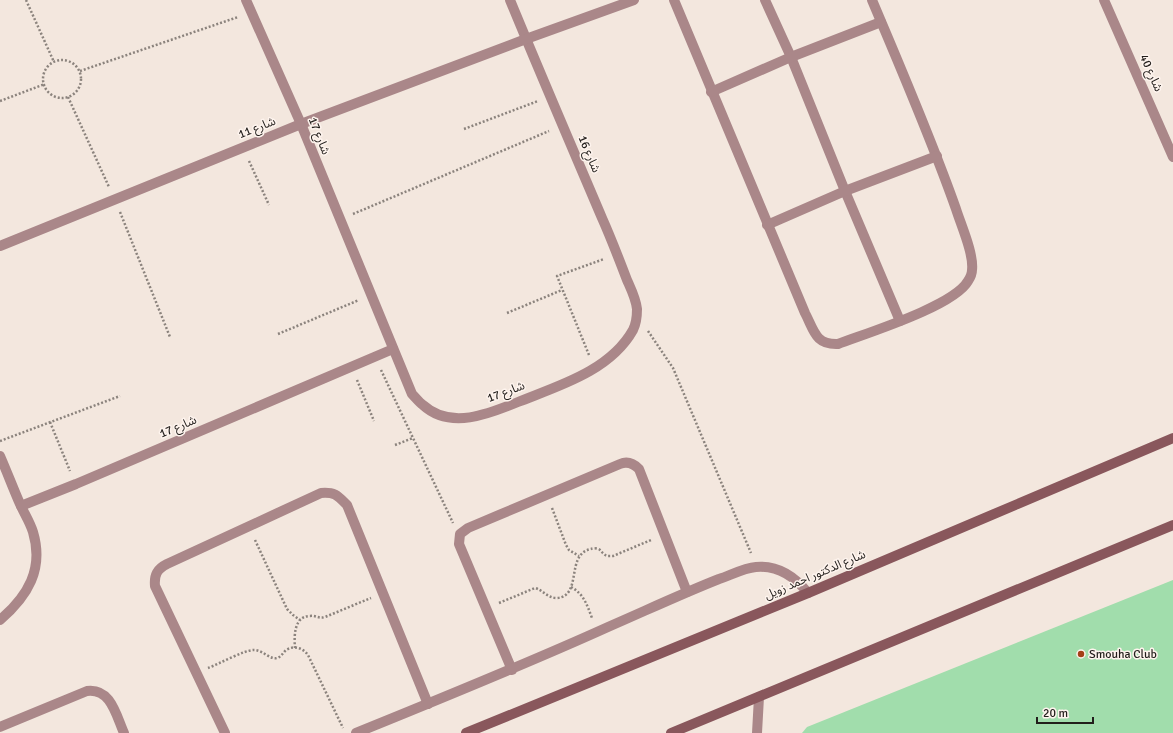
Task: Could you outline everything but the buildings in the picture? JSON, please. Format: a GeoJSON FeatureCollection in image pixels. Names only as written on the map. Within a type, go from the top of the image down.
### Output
{"type":"FeatureCollection","features":[{"type":"Feature","properties":{"kind":"street","name":"شارع 17"},"geometry":{"type":"LineString","coordinates":[[246,0],[301,124],[412,394],[423,406],[437,414],[453,419],[470,418],[511,405],[569,381],[595,368],[616,351],[633,329],[636,320]]}},
{"type":"Feature","properties":{"kind":"street","name":"شارع 16"},"geometry":{"type":"LineString","coordinates":[[510,0],[617,254],[635,300],[637,309],[636,320]]}},
{"type":"Feature","properties":{"kind":"street","name":"شارع 11"},"geometry":{"type":"LineString","coordinates":[[0,246],[301,124],[634,0]]}},
{"type":"Feature","properties":{"kind":"street"},"geometry":{"type":"LineString","coordinates":[[674,0],[805,313],[818,339],[822,342],[830,344],[838,344],[900,321],[952,297],[962,290],[972,271],[971,256],[937,156],[881,22],[874,0]]}},
{"type":"Feature","properties":{"kind":"street"},"geometry":{"type":"LineString","coordinates":[[765,0],[792,57],[845,191],[900,321]]}},
{"type":"Feature","properties":{"kind":"street","name":"شارع 40"},"geometry":{"type":"LineString","coordinates":[[1104,0],[1173,157]]}},
{"type":"Feature","properties":{"kind":"street"},"geometry":{"type":"LineString","coordinates":[[712,92],[792,57],[881,22]]}},
{"type":"Feature","properties":{"kind":"street"},"geometry":{"type":"LineString","coordinates":[[767,225],[845,191],[937,156]]}},
{"type":"Feature","properties":{"kind":"street","name":"شارع 17"},"geometry":{"type":"LineString","coordinates":[[21,506],[393,349]]}},
{"type":"Feature","properties":{"kind":"street","name":"شارع الدكتور احمد زويل"},"geometry":{"type":"LineString","coordinates":[[466,733],[808,593],[1173,438]]}},
{"type":"Feature","properties":{"kind":"street"},"geometry":{"type":"LineString","coordinates":[[0,456],[33,531],[36,550],[35,570],[28,588],[17,605],[0,620]]}},
{"type":"Feature","properties":{"kind":"street"},"geometry":{"type":"LineString","coordinates":[[512,670],[460,549],[459,537],[464,530],[468,528],[624,462],[632,463],[638,469],[687,592]]}},
{"type":"Feature","properties":{"kind":"street"},"geometry":{"type":"LineString","coordinates":[[225,733],[155,586],[154,579],[156,573],[161,567],[167,564],[321,492],[331,492],[338,496],[346,504],[428,704]]}},
{"type":"Feature","properties":{"kind":"street"},"geometry":{"type":"LineString","coordinates":[[671,733],[1173,525]]}},
{"type":"Feature","properties":{"kind":"street"},"geometry":{"type":"LineString","coordinates":[[356,733],[512,670],[687,592],[746,569],[769,567],[780,570],[800,583],[808,593]]}},
{"type":"Feature","properties":{"kind":"street"},"geometry":{"type":"LineString","coordinates":[[0,727],[87,691],[93,690],[98,691],[108,697],[124,733]]}},
{"type":"Feature","properties":{"kind":"street"},"geometry":{"type":"LineString","coordinates":[[756,733],[759,697]]}},
{"type":"Feature","properties":{"kind":"path"},"geometry":{"type":"LineString","coordinates":[[26,0],[54,62]]}},
{"type":"Feature","properties":{"kind":"path"},"geometry":{"type":"LineString","coordinates":[[80,71],[252,13]]}},
{"type":"Feature","properties":{"kind":"path"},"geometry":{"type":"LineString","coordinates":[[66,60],[72,62],[80,71],[81,77],[78,89],[74,94],[61,98],[48,91],[44,78],[45,71],[54,62],[66,60]]}},
{"type":"Feature","properties":{"kind":"path"},"geometry":{"type":"LineString","coordinates":[[0,101],[45,84]]}},
{"type":"Feature","properties":{"kind":"path"},"geometry":{"type":"LineString","coordinates":[[464,130],[550,96]]}},
{"type":"Feature","properties":{"kind":"path"},"geometry":{"type":"LineString","coordinates":[[68,97],[114,199],[170,337]]}},
{"type":"Feature","properties":{"kind":"path"},"geometry":{"type":"LineString","coordinates":[[340,220],[563,125]]}},
{"type":"Feature","properties":{"kind":"path"},"geometry":{"type":"LineString","coordinates":[[243,148],[269,205]]}},
{"type":"Feature","properties":{"kind":"path"},"geometry":{"type":"LineString","coordinates":[[595,368],[557,276],[617,254]]}},
{"type":"Feature","properties":{"kind":"path"},"geometry":{"type":"LineString","coordinates":[[507,313],[563,290]]}},
{"type":"Feature","properties":{"kind":"path"},"geometry":{"type":"LineString","coordinates":[[278,334],[371,295]]}},
{"type":"Feature","properties":{"kind":"path"},"geometry":{"type":"LineString","coordinates":[[636,320],[650,333],[673,368],[757,567]]}},
{"type":"Feature","properties":{"kind":"path"},"geometry":{"type":"LineString","coordinates":[[375,357],[459,537]]}},
{"type":"Feature","properties":{"kind":"path"},"geometry":{"type":"LineString","coordinates":[[352,367],[374,421]]}},
{"type":"Feature","properties":{"kind":"path"},"geometry":{"type":"LineString","coordinates":[[0,441],[120,396]]}},
{"type":"Feature","properties":{"kind":"path"},"geometry":{"type":"LineString","coordinates":[[50,422],[76,484]]}},
{"type":"Feature","properties":{"kind":"path"},"geometry":{"type":"LineString","coordinates":[[395,445],[413,438]]}},
{"type":"Feature","properties":{"kind":"path"},"geometry":{"type":"LineString","coordinates":[[547,494],[566,545],[569,550],[579,556]]}},
{"type":"Feature","properties":{"kind":"path"},"geometry":{"type":"LineString","coordinates":[[248,526],[287,609],[300,620]]}},
{"type":"Feature","properties":{"kind":"path"},"geometry":{"type":"LineString","coordinates":[[486,609],[531,589],[539,589],[550,597],[556,598],[567,594],[571,587],[575,566],[579,556],[591,548],[600,550],[607,556],[613,556],[665,535]]}},
{"type":"Feature","properties":{"kind":"path"},"geometry":{"type":"LineString","coordinates":[[571,587],[577,590],[586,601],[598,632]]}},
{"type":"Feature","properties":{"kind":"path"},"geometry":{"type":"LineString","coordinates":[[295,648],[295,631],[300,620],[309,616],[323,617],[383,594]]}},
{"type":"Feature","properties":{"kind":"path"},"geometry":{"type":"LineString","coordinates":[[197,674],[248,651],[255,650],[276,659],[286,650],[295,648],[305,651],[345,733]]}},
{"type":"Feature","properties":{"kind":"green space","name":"Smouha Club"},"geometry":{"type":"Polygon","coordinates":[[[1173,580],[1173,733],[802,733],[807,727],[1173,580]]]}},
{"type":"Feature","properties":{"kind":"place","name":"Smouha Club"},"geometry":{"type":"Point","coordinates":[1081,654]}}]}
